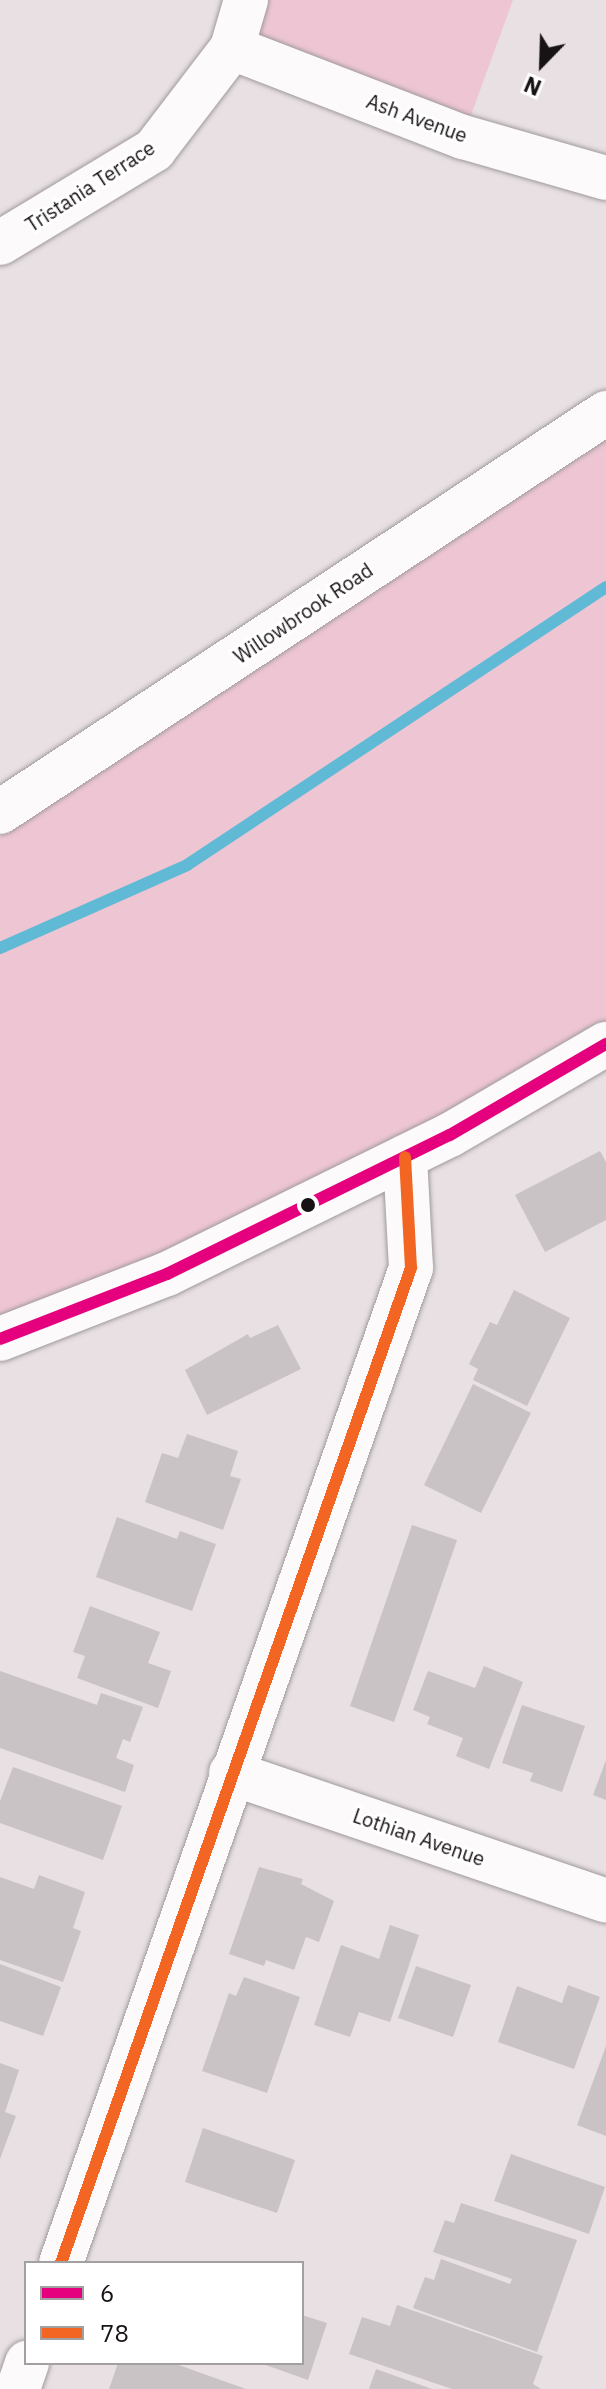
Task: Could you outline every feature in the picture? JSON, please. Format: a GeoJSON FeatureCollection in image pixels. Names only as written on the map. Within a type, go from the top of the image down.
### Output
{"type":"FeatureCollection","features":[{"type":"Feature","properties":{"kind":"street","name":"Tristania Terrace"},"geometry":{"type":"LineString","coordinates":[[0,243],[154,150],[232,48],[246,0]]}},
{"type":"Feature","properties":{"kind":"street","name":"Ash Avenue"},"geometry":{"type":"LineString","coordinates":[[232,48],[463,137],[606,178]]}},
{"type":"Feature","properties":{"kind":"street","name":"Willowbrook Road"},"geometry":{"type":"LineString","coordinates":[[0,812],[606,413]]}},
{"type":"Feature","properties":{"kind":"street"},"geometry":{"type":"LineString","coordinates":[[0,1339],[167,1274],[405,1157],[606,1044]]}},
{"type":"Feature","properties":{"kind":"street"},"geometry":{"type":"LineString","coordinates":[[62,2261],[411,1268],[405,1157]]}},
{"type":"Feature","properties":{"kind":"street","name":"Lothian Avenue"},"geometry":{"type":"LineString","coordinates":[[231,1773],[606,1901]]}},
{"type":"Feature","properties":{"kind":"street"},"geometry":{"type":"LineString","coordinates":[[18,2389],[26,2365]]}},
{"type":"Feature","properties":{"kind":"shaded area"},"geometry":{"type":"Polygon","coordinates":[[[246,0],[513,0],[463,137],[232,48],[246,0]]]}},
{"type":"Feature","properties":{"kind":"shaded area"},"geometry":{"type":"Polygon","coordinates":[[[606,437],[606,1029],[405,1157],[0,1329],[0,837],[606,437]]]}},
{"type":"Feature","properties":{"kind":"building"},"geometry":{"type":"Polygon","coordinates":[[[600,1151],[606,1162],[606,1220],[545,1252],[515,1195],[600,1151]]]}},
{"type":"Feature","properties":{"kind":"building"},"geometry":{"type":"Polygon","coordinates":[[[514,1290],[570,1318],[527,1406],[473,1380],[478,1369],[469,1364],[490,1322],[497,1325],[514,1290]]]}},
{"type":"Feature","properties":{"kind":"building"},"geometry":{"type":"Polygon","coordinates":[[[278,1325],[301,1369],[207,1415],[185,1370],[248,1334],[250,1338],[278,1325]]]}},
{"type":"Feature","properties":{"kind":"building"},"geometry":{"type":"Polygon","coordinates":[[[473,1384],[531,1413],[481,1513],[424,1485],[473,1384]]]}},
{"type":"Feature","properties":{"kind":"building"},"geometry":{"type":"Polygon","coordinates":[[[187,1434],[238,1451],[230,1476],[241,1479],[223,1530],[145,1502],[162,1453],[178,1458],[187,1434]]]}},
{"type":"Feature","properties":{"kind":"building"},"geometry":{"type":"Polygon","coordinates":[[[117,1517],[177,1539],[180,1531],[216,1544],[192,1611],[96,1577],[117,1517]]]}},
{"type":"Feature","properties":{"kind":"building"},"geometry":{"type":"Polygon","coordinates":[[[412,1525],[457,1540],[394,1722],[350,1706],[412,1525]]]}},
{"type":"Feature","properties":{"kind":"building"},"geometry":{"type":"Polygon","coordinates":[[[90,1606],[160,1632],[148,1663],[171,1671],[158,1708],[77,1678],[85,1656],[73,1652],[90,1606]]]}},
{"type":"Feature","properties":{"kind":"building"},"geometry":{"type":"Polygon","coordinates":[[[484,1666],[523,1682],[489,1769],[456,1756],[463,1738],[427,1724],[430,1717],[413,1710],[428,1671],[475,1688],[484,1666]]]}},
{"type":"Feature","properties":{"kind":"building"},"geometry":{"type":"Polygon","coordinates":[[[0,1671],[97,1705],[101,1693],[143,1707],[130,1742],[123,1739],[116,1758],[134,1765],[125,1792],[0,1748],[0,1671]]]}},
{"type":"Feature","properties":{"kind":"building"},"geometry":{"type":"Polygon","coordinates":[[[522,1705],[585,1726],[562,1792],[530,1781],[533,1773],[502,1763],[522,1705]]]}},
{"type":"Feature","properties":{"kind":"building"},"geometry":{"type":"Polygon","coordinates":[[[606,1760],[606,1800],[593,1795],[606,1760]]]}},
{"type":"Feature","properties":{"kind":"building"},"geometry":{"type":"Polygon","coordinates":[[[13,1767],[122,1806],[103,1860],[0,1823],[0,1801],[13,1767]]]}},
{"type":"Feature","properties":{"kind":"building"},"geometry":{"type":"Polygon","coordinates":[[[259,1867],[303,1879],[301,1884],[334,1901],[319,1942],[306,1937],[294,1970],[266,1960],[264,1966],[229,1954],[259,1867]]]}},
{"type":"Feature","properties":{"kind":"building"},"geometry":{"type":"Polygon","coordinates":[[[39,1875],[85,1892],[73,1928],[81,1931],[63,1982],[0,1960],[0,1877],[34,1889],[39,1875]]]}},
{"type":"Feature","properties":{"kind":"building"},"geometry":{"type":"Polygon","coordinates":[[[390,1925],[419,1935],[390,2022],[359,2012],[350,2037],[314,2025],[341,1945],[379,1959],[390,1925]]]}},
{"type":"Feature","properties":{"kind":"building"},"geometry":{"type":"Polygon","coordinates":[[[0,1964],[61,1987],[43,2036],[0,2021],[0,1964]]]}},
{"type":"Feature","properties":{"kind":"building"},"geometry":{"type":"Polygon","coordinates":[[[416,1966],[471,1985],[453,2037],[398,2018],[416,1966]]]}},
{"type":"Feature","properties":{"kind":"building"},"geometry":{"type":"Polygon","coordinates":[[[244,1977],[300,1997],[267,2093],[202,2071],[229,1993],[236,1996],[244,1977]]]}},
{"type":"Feature","properties":{"kind":"building"},"geometry":{"type":"Polygon","coordinates":[[[568,1985],[600,1997],[574,2069],[498,2042],[517,1986],[562,2003],[568,1985]]]}},
{"type":"Feature","properties":{"kind":"building"},"geometry":{"type":"Polygon","coordinates":[[[606,2046],[606,2136],[577,2125],[606,2046]]]}},
{"type":"Feature","properties":{"kind":"building"},"geometry":{"type":"Polygon","coordinates":[[[0,2063],[19,2070],[5,2112],[16,2116],[0,2159],[0,2063]]]}},
{"type":"Feature","properties":{"kind":"building"},"geometry":{"type":"Polygon","coordinates":[[[203,2128],[295,2160],[277,2213],[185,2182],[203,2128]]]}},
{"type":"Feature","properties":{"kind":"building"},"geometry":{"type":"Polygon","coordinates":[[[511,2154],[605,2187],[589,2234],[494,2201],[511,2154]]]}},
{"type":"Feature","properties":{"kind":"building"},"geometry":{"type":"Polygon","coordinates":[[[461,2203],[577,2240],[537,2352],[413,2308],[425,2277],[434,2280],[441,2259],[510,2284],[512,2279],[433,2252],[445,2220],[454,2223],[461,2203]]]}},
{"type":"Feature","properties":{"kind":"building"},"geometry":{"type":"Polygon","coordinates":[[[397,2305],[543,2356],[533,2384],[541,2389],[452,2389],[349,2354],[362,2317],[390,2326],[397,2305]]]}},
{"type":"Feature","properties":{"kind":"building"},"geometry":{"type":"Polygon","coordinates":[[[304,2316],[327,2323],[308,2380],[266,2365],[304,2365],[304,2316]]]}},
{"type":"Feature","properties":{"kind":"building"},"geometry":{"type":"Polygon","coordinates":[[[117,2365],[179,2365],[246,2389],[109,2389],[117,2365]]]}},
{"type":"Feature","properties":{"kind":"building"},"geometry":{"type":"Polygon","coordinates":[[[376,2369],[432,2389],[369,2389],[376,2369]]]}},
{"type":"Feature","properties":{"kind":"waterway"},"geometry":{"type":"LineString","coordinates":[[0,948],[187,865],[606,587]]}},
{"type":"Feature","properties":{"kind":"transit line","name":"6"},"geometry":{"type":"LineString","coordinates":[[0,1339],[167,1274],[450,1135],[606,1044]]}},
{"type":"Feature","properties":{"kind":"transit line","name":"78"},"geometry":{"type":"LineString","coordinates":[[62,2261],[411,1268],[405,1157]]}}]}
